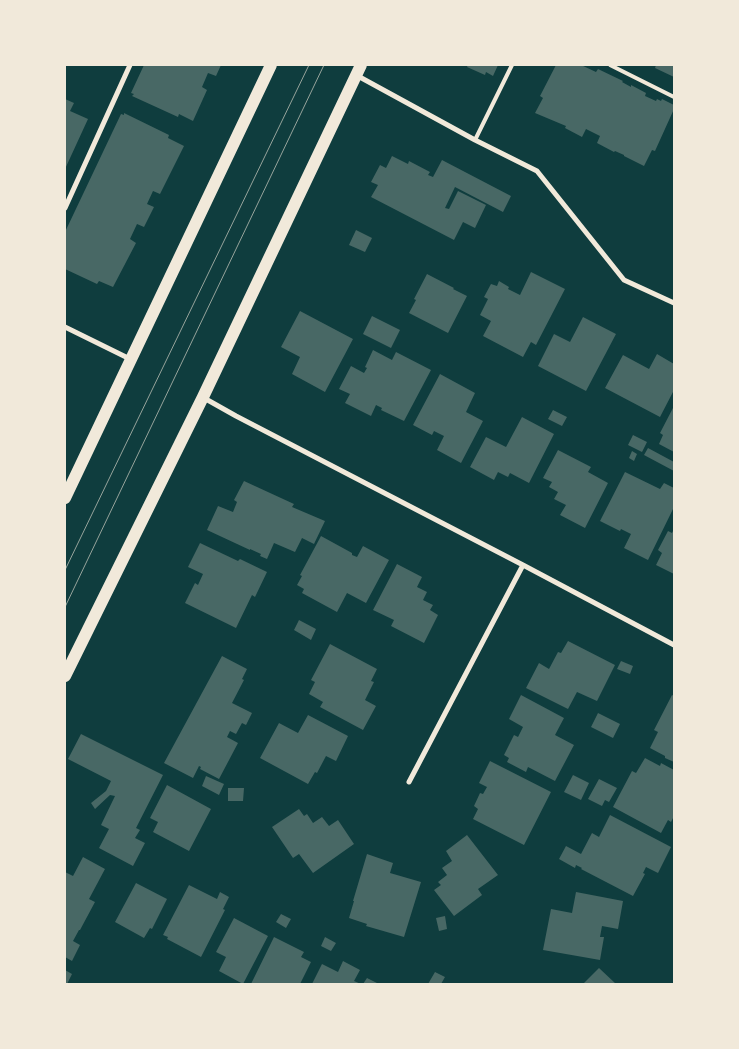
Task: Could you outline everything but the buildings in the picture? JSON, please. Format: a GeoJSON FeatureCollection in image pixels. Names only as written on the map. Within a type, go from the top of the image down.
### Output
{"type":"FeatureCollection","features":[{"type":"Feature","properties":{"kind":"main road"},"geometry":{"type":"LineString","coordinates":[[65,498],[271,65]]}},
{"type":"Feature","properties":{"kind":"main road"},"geometry":{"type":"LineString","coordinates":[[65,676],[203,397],[359,70]]}},
{"type":"Feature","properties":{"kind":"street"},"geometry":{"type":"LineString","coordinates":[[65,208],[130,65]]}},
{"type":"Feature","properties":{"kind":"street"},"geometry":{"type":"LineString","coordinates":[[359,70],[475,140],[537,171],[624,280],[674,303]]}},
{"type":"Feature","properties":{"kind":"street"},"geometry":{"type":"LineString","coordinates":[[65,190],[72,193]]}},
{"type":"Feature","properties":{"kind":"street"},"geometry":{"type":"LineString","coordinates":[[65,327],[131,359]]}},
{"type":"Feature","properties":{"kind":"street"},"geometry":{"type":"LineString","coordinates":[[203,397],[674,645]]}},
{"type":"Feature","properties":{"kind":"street"},"geometry":{"type":"LineString","coordinates":[[409,782],[523,565]]}},
{"type":"Feature","properties":{"kind":"lane"},"geometry":{"type":"LineString","coordinates":[[475,140],[512,65]]}},
{"type":"Feature","properties":{"kind":"lane"},"geometry":{"type":"LineString","coordinates":[[610,65],[674,97]]}},
{"type":"Feature","properties":{"kind":"tram line"},"geometry":{"type":"LineString","coordinates":[[65,570],[309,65]]}},
{"type":"Feature","properties":{"kind":"tram line"},"geometry":{"type":"LineString","coordinates":[[65,607],[324,65]]}}]}
